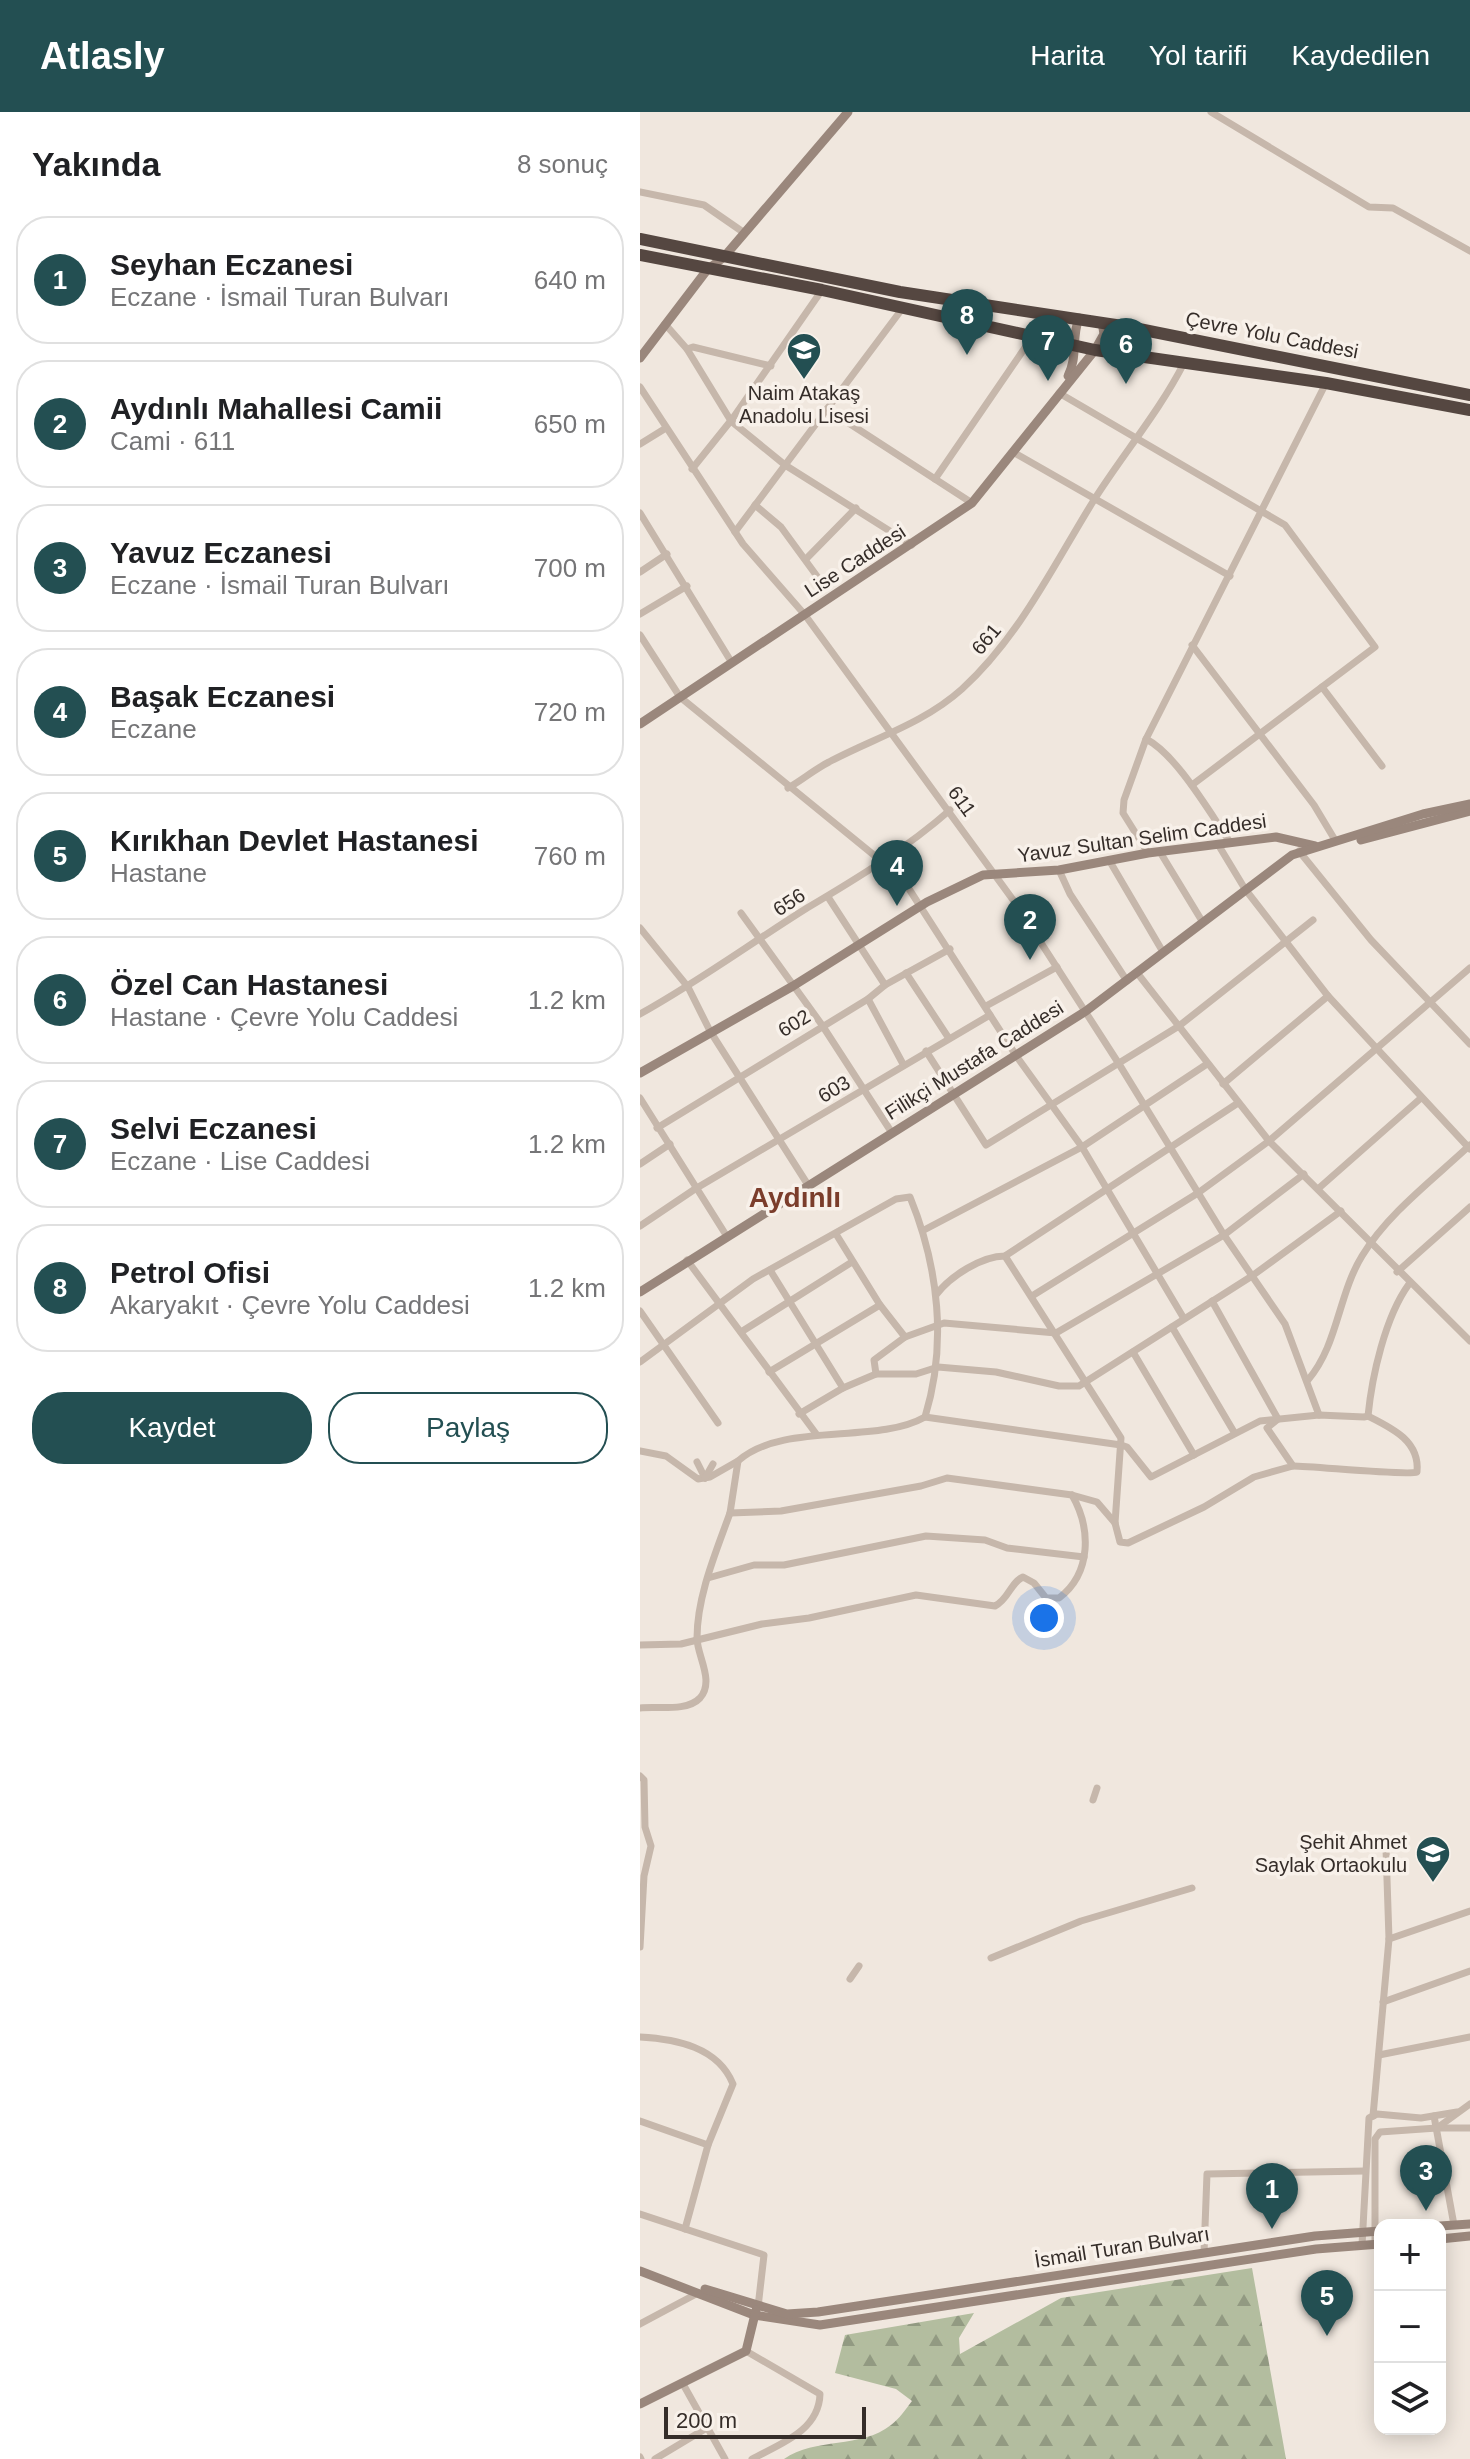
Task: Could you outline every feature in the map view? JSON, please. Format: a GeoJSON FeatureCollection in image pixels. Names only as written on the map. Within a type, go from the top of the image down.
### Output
{"type":"FeatureCollection","features":[{"type":"Feature","properties":{"kind":"highway","name":"Çevre Yolu Caddesi"},"geometry":{"type":"LineString","coordinates":[[640,239],[900,292],[1102,322],[1470,395]]}},
{"type":"Feature","properties":{"kind":"highway","name":"Çevre Yolu Caddesi"},"geometry":{"type":"LineString","coordinates":[[640,255],[822,290],[1095,350],[1326,383],[1470,410]]}},
{"type":"Feature","properties":{"kind":"street"},"geometry":{"type":"LineString","coordinates":[[640,358],[707,270],[724,257],[848,112]]}},
{"type":"Feature","properties":{"kind":"street"},"geometry":{"type":"LineString","coordinates":[[1211,112],[1369,207],[1393,208],[1470,251]]}},
{"type":"Feature","properties":{"kind":"street"},"geometry":{"type":"LineString","coordinates":[[640,192],[704,205],[743,232]]}},
{"type":"Feature","properties":{"kind":"street"},"geometry":{"type":"LineString","coordinates":[[692,469],[771,366],[822,290]]}},
{"type":"Feature","properties":{"kind":"street"},"geometry":{"type":"LineString","coordinates":[[735,532],[902,309]]}},
{"type":"Feature","properties":{"kind":"street"},"geometry":{"type":"LineString","coordinates":[[1073,345],[1073,332],[1079,318]]}},
{"type":"Feature","properties":{"kind":"street"},"geometry":{"type":"LineString","coordinates":[[1095,350],[1104,334],[1102,322]]}},
{"type":"Feature","properties":{"kind":"street"},"geometry":{"type":"LineString","coordinates":[[665,324],[687,349],[731,421],[785,465],[912,545]]}},
{"type":"Feature","properties":{"kind":"street"},"geometry":{"type":"LineString","coordinates":[[935,479],[1033,336]]}},
{"type":"Feature","properties":{"kind":"street","name":"Lise Caddesi"},"geometry":{"type":"LineString","coordinates":[[1059,393],[1075,364],[1073,345]]}},
{"type":"Feature","properties":{"kind":"street"},"geometry":{"type":"LineString","coordinates":[[687,349],[693,347],[771,366]]}},
{"type":"Feature","properties":{"kind":"street","name":"Lise Caddesi"},"geometry":{"type":"LineString","coordinates":[[640,724],[972,503],[1095,350]]}},
{"type":"Feature","properties":{"kind":"street","name":"661"},"geometry":{"type":"LineString","coordinates":[[788,788],[827,762],[893,734],[960,690],[996,656],[1036,600],[1095,499],[1184,363]]}},
{"type":"Feature","properties":{"kind":"street"},"geometry":{"type":"LineString","coordinates":[[1148,853],[1123,813],[1124,800],[1146,739],[1326,383]]}},
{"type":"Feature","properties":{"kind":"street","name":"611"},"geometry":{"type":"LineString","coordinates":[[640,387],[735,532],[805,615],[950,810],[1057,967],[1224,1235],[1285,1324],[1319,1415]]}},
{"type":"Feature","properties":{"kind":"street"},"geometry":{"type":"LineString","coordinates":[[1059,393],[1285,525],[1301,541],[1375,647],[1192,785]]}},
{"type":"Feature","properties":{"kind":"street"},"geometry":{"type":"LineString","coordinates":[[827,409],[972,503]]}},
{"type":"Feature","properties":{"kind":"street"},"geometry":{"type":"LineString","coordinates":[[640,444],[666,428]]}},
{"type":"Feature","properties":{"kind":"street"},"geometry":{"type":"LineString","coordinates":[[1013,452],[1230,576]]}},
{"type":"Feature","properties":{"kind":"street"},"geometry":{"type":"LineString","coordinates":[[755,505],[781,527],[819,579]]}},
{"type":"Feature","properties":{"kind":"street"},"geometry":{"type":"LineString","coordinates":[[806,559],[856,508]]}},
{"type":"Feature","properties":{"kind":"street"},"geometry":{"type":"LineString","coordinates":[[640,513],[732,663]]}},
{"type":"Feature","properties":{"kind":"street"},"geometry":{"type":"LineString","coordinates":[[640,572],[667,554]]}},
{"type":"Feature","properties":{"kind":"street"},"geometry":{"type":"LineString","coordinates":[[640,614],[687,586]]}},
{"type":"Feature","properties":{"kind":"street"},"geometry":{"type":"LineString","coordinates":[[640,635],[680,697],[902,878],[1017,1057],[1082,1147],[1183,1317]]}},
{"type":"Feature","properties":{"kind":"street"},"geometry":{"type":"LineString","coordinates":[[1192,645],[1260,732],[1335,840]]}},
{"type":"Feature","properties":{"kind":"street"},"geometry":{"type":"LineString","coordinates":[[1322,687],[1382,766]]}},
{"type":"Feature","properties":{"kind":"street"},"geometry":{"type":"LineString","coordinates":[[1146,739],[1158,745],[1192,785],[1230,842]]}},
{"type":"Feature","properties":{"kind":"street","name":"Filikçi Mustafa Caddesi"},"geometry":{"type":"LineString","coordinates":[[640,1292],[1086,1011],[1299,851],[1470,804]]}},
{"type":"Feature","properties":{"kind":"street","name":"656"},"geometry":{"type":"LineString","coordinates":[[640,1014],[688,987],[828,897],[914,840],[950,810]]}},
{"type":"Feature","properties":{"kind":"street","name":"Filikçi Mustafa Caddesi"},"geometry":{"type":"LineString","coordinates":[[1317,846],[1381,836],[1470,811]]}},
{"type":"Feature","properties":{"kind":"street","name":"Yavuz Sultan Selim Caddesi"},"geometry":{"type":"LineString","coordinates":[[640,1073],[793,986],[922,905],[983,875],[1059,870],[1148,853],[1276,837],[1317,846]]}},
{"type":"Feature","properties":{"kind":"street"},"geometry":{"type":"LineString","coordinates":[[1219,846],[1245,889],[1328,996],[1374,1049],[1469,1147],[1389,1220],[1370,1244],[1361,1258],[1323,1363],[1308,1380]]}},
{"type":"Feature","properties":{"kind":"street"},"geometry":{"type":"LineString","coordinates":[[1299,851],[1371,940],[1470,1044]]}},
{"type":"Feature","properties":{"kind":"street"},"geometry":{"type":"LineString","coordinates":[[1160,852],[1202,921]]}},
{"type":"Feature","properties":{"kind":"street"},"geometry":{"type":"LineString","coordinates":[[1109,860],[1163,952]]}},
{"type":"Feature","properties":{"kind":"street"},"geometry":{"type":"LineString","coordinates":[[1059,870],[1070,894],[1127,981]]}},
{"type":"Feature","properties":{"kind":"street"},"geometry":{"type":"LineString","coordinates":[[828,897],[885,985]]}},
{"type":"Feature","properties":{"kind":"street"},"geometry":{"type":"LineString","coordinates":[[741,913],[822,1025],[892,1133]]}},
{"type":"Feature","properties":{"kind":"street"},"geometry":{"type":"LineString","coordinates":[[926,1051],[986,1145],[1179,1026],[1313,920]]}},
{"type":"Feature","properties":{"kind":"street"},"geometry":{"type":"LineString","coordinates":[[640,928],[688,987],[710,1031],[808,1185]]}},
{"type":"Feature","properties":{"kind":"street","name":"602"},"geometry":{"type":"LineString","coordinates":[[657,1128],[868,999],[885,985],[950,949]]}},
{"type":"Feature","properties":{"kind":"street"},"geometry":{"type":"LineString","coordinates":[[986,1006],[1057,967]]}},
{"type":"Feature","properties":{"kind":"street"},"geometry":{"type":"LineString","coordinates":[[1032,1296],[1131,1231],[1198,1193],[1269,1141],[1470,968]]}},
{"type":"Feature","properties":{"kind":"street"},"geometry":{"type":"LineString","coordinates":[[906,973],[948,1037]]}},
{"type":"Feature","properties":{"kind":"street"},"geometry":{"type":"LineString","coordinates":[[1138,974],[1269,1141],[1319,1188],[1409,1284],[1470,1341]]}},
{"type":"Feature","properties":{"kind":"street"},"geometry":{"type":"LineString","coordinates":[[1223,1084],[1328,996]]}},
{"type":"Feature","properties":{"kind":"street"},"geometry":{"type":"LineString","coordinates":[[868,999],[903,1064]]}},
{"type":"Feature","properties":{"kind":"street","name":"603"},"geometry":{"type":"LineString","coordinates":[[640,1226],[695,1189],[990,1015]]}},
{"type":"Feature","properties":{"kind":"street"},"geometry":{"type":"LineString","coordinates":[[924,1230],[1082,1147],[1207,1064]]}},
{"type":"Feature","properties":{"kind":"street"},"geometry":{"type":"LineString","coordinates":[[640,1098],[726,1235]]}},
{"type":"Feature","properties":{"kind":"street"},"geometry":{"type":"LineString","coordinates":[[1319,1188],[1421,1098]]}},
{"type":"Feature","properties":{"kind":"street"},"geometry":{"type":"LineString","coordinates":[[936,1295],[945,1283],[992,1256],[1005,1256],[1238,1103]]}},
{"type":"Feature","properties":{"kind":"street"},"geometry":{"type":"LineString","coordinates":[[640,1164],[670,1144]]}},
{"type":"Feature","properties":{"kind":"street"},"geometry":{"type":"LineString","coordinates":[[876,1374],[874,1360],[905,1337],[936,1327],[963,1324],[1056,1333],[1224,1235],[1304,1174]]}},
{"type":"Feature","properties":{"kind":"street"},"geometry":{"type":"LineString","coordinates":[[640,1362],[770,1270],[896,1199],[910,1197],[924,1230],[936,1295],[938,1367],[925,1417]]}},
{"type":"Feature","properties":{"kind":"street"},"geometry":{"type":"LineString","coordinates":[[1397,1272],[1470,1207]]}},
{"type":"Feature","properties":{"kind":"street"},"geometry":{"type":"LineString","coordinates":[[799,1414],[843,1388],[876,1374],[916,1374],[938,1367],[996,1372],[1059,1386],[1079,1386],[1183,1317],[1252,1276],[1341,1211]]}},
{"type":"Feature","properties":{"kind":"street"},"geometry":{"type":"LineString","coordinates":[[836,1234],[880,1305],[905,1337]]}},
{"type":"Feature","properties":{"kind":"street"},"geometry":{"type":"LineString","coordinates":[[640,1451],[666,1456],[692,1477],[705,1478],[738,1461],[750,1450],[817,1435],[910,1426],[925,1417],[1121,1445],[1127,1447],[1151,1477],[1260,1421],[1319,1415],[1368,1416],[1408,1441],[1418,1462],[1417,1472],[1409,1475],[1363,1468],[1293,1466],[1254,1477],[1204,1507],[1128,1543],[1120,1542],[1115,1523],[1121,1445],[1116,1427],[1005,1256]]}},
{"type":"Feature","properties":{"kind":"street"},"geometry":{"type":"LineString","coordinates":[[687,1260],[817,1435]]}},
{"type":"Feature","properties":{"kind":"street"},"geometry":{"type":"LineString","coordinates":[[741,1332],[852,1262]]}},
{"type":"Feature","properties":{"kind":"street"},"geometry":{"type":"LineString","coordinates":[[770,1270],[843,1388]]}},
{"type":"Feature","properties":{"kind":"street"},"geometry":{"type":"LineString","coordinates":[[1368,1416],[1371,1382],[1378,1359],[1409,1284]]}},
{"type":"Feature","properties":{"kind":"street"},"geometry":{"type":"LineString","coordinates":[[1212,1301],[1278,1419]]}},
{"type":"Feature","properties":{"kind":"street"},"geometry":{"type":"LineString","coordinates":[[769,1372],[880,1305]]}},
{"type":"Feature","properties":{"kind":"street"},"geometry":{"type":"LineString","coordinates":[[640,1311],[718,1423]]}},
{"type":"Feature","properties":{"kind":"street"},"geometry":{"type":"LineString","coordinates":[[1172,1327],[1234,1432]]}},
{"type":"Feature","properties":{"kind":"street"},"geometry":{"type":"LineString","coordinates":[[1133,1352],[1194,1455]]}},
{"type":"Feature","properties":{"kind":"street"},"geometry":{"type":"LineString","coordinates":[[1278,1419],[1267,1428],[1293,1466]]}},
{"type":"Feature","properties":{"kind":"street"},"geometry":{"type":"LineString","coordinates":[[640,1708],[685,1705],[699,1698],[706,1673],[697,1641],[708,1578],[730,1513],[738,1461]]}},
{"type":"Feature","properties":{"kind":"street"},"geometry":{"type":"LineString","coordinates":[[697,1462],[705,1478]]}},
{"type":"Feature","properties":{"kind":"street"},"geometry":{"type":"LineString","coordinates":[[705,1478],[713,1464]]}},
{"type":"Feature","properties":{"kind":"street"},"geometry":{"type":"LineString","coordinates":[[730,1513],[781,1511],[921,1486],[947,1478],[1072,1495],[1097,1502],[1115,1523]]}},
{"type":"Feature","properties":{"kind":"street"},"geometry":{"type":"LineString","coordinates":[[640,1645],[664,1647],[762,1624],[809,1618],[916,1595],[995,1606],[1004,1601],[1017,1580],[1023,1577],[1052,1600],[1067,1592],[1074,1583],[1084,1557],[1083,1513],[1072,1495]]}},
{"type":"Feature","properties":{"kind":"street"},"geometry":{"type":"LineString","coordinates":[[708,1578],[754,1565],[784,1565],[926,1536],[985,1540],[1007,1548],[1084,1557]]}},
{"type":"Feature","properties":{"kind":"street"},"geometry":{"type":"LineString","coordinates":[[640,1776],[644,1780],[648,1809],[643,1828],[651,1846],[642,1876],[640,1947]]}},
{"type":"Feature","properties":{"kind":"street"},"geometry":{"type":"LineString","coordinates":[[1093,1800],[1097,1788]]}},
{"type":"Feature","properties":{"kind":"street"},"geometry":{"type":"LineString","coordinates":[[1362,2245],[1366,2127],[1373,2116],[1389,1939],[1386,1849]]}},
{"type":"Feature","properties":{"kind":"street"},"geometry":{"type":"LineString","coordinates":[[991,1958],[1081,1921],[1192,1888]]}},
{"type":"Feature","properties":{"kind":"street"},"geometry":{"type":"LineString","coordinates":[[1389,1939],[1470,1911]]}},
{"type":"Feature","properties":{"kind":"street"},"geometry":{"type":"LineString","coordinates":[[850,1979],[859,1966]]}},
{"type":"Feature","properties":{"kind":"street"},"geometry":{"type":"LineString","coordinates":[[1383,2002],[1470,1971]]}},
{"type":"Feature","properties":{"kind":"street"},"geometry":{"type":"LineString","coordinates":[[640,2037],[695,2046],[727,2068],[733,2084],[708,2145],[685,2229]]}},
{"type":"Feature","properties":{"kind":"street"},"geometry":{"type":"LineString","coordinates":[[1379,2055],[1470,2037]]}},
{"type":"Feature","properties":{"kind":"street"},"geometry":{"type":"LineString","coordinates":[[1437,2128],[1470,2104]]}},
{"type":"Feature","properties":{"kind":"street"},"geometry":{"type":"LineString","coordinates":[[1373,2116],[1434,2116],[1457,2112]]}},
{"type":"Feature","properties":{"kind":"street"},"geometry":{"type":"LineString","coordinates":[[1434,2116],[1454,2225]]}},
{"type":"Feature","properties":{"kind":"street"},"geometry":{"type":"LineString","coordinates":[[640,2121],[708,2145]]}},
{"type":"Feature","properties":{"kind":"street"},"geometry":{"type":"LineString","coordinates":[[1377,2219],[1375,2139],[1380,2132],[1470,2128]]}},
{"type":"Feature","properties":{"kind":"street"},"geometry":{"type":"LineString","coordinates":[[1204,2253],[1207,2174],[1364,2175],[1375,2179]]}},
{"type":"Feature","properties":{"kind":"street"},"geometry":{"type":"LineString","coordinates":[[640,2214],[764,2255],[756,2311],[746,2351],[640,2403]]}},
{"type":"Feature","properties":{"kind":"street"},"geometry":{"type":"LineString","coordinates":[[1446,2226],[1470,2224]]}},
{"type":"Feature","properties":{"kind":"street","name":"İsmail Turan Bulvarı"},"geometry":{"type":"LineString","coordinates":[[756,2311],[787,2314],[818,2312],[1204,2253],[1374,2231]]}},
{"type":"Feature","properties":{"kind":"street"},"geometry":{"type":"LineString","coordinates":[[1446,2238],[1470,2236]]}},
{"type":"Feature","properties":{"kind":"street","name":"İsmail Turan Bulvarı"},"geometry":{"type":"LineString","coordinates":[[756,2311],[820,2325],[1316,2249],[1374,2244]]}},
{"type":"Feature","properties":{"kind":"street"},"geometry":{"type":"LineString","coordinates":[[640,2268],[756,2311]]}},
{"type":"Feature","properties":{"kind":"street"},"geometry":{"type":"LineString","coordinates":[[640,2268],[756,2311]]}},
{"type":"Feature","properties":{"kind":"street"},"geometry":{"type":"LineString","coordinates":[[640,2324],[698,2292]]}},
{"type":"Feature","properties":{"kind":"street"},"geometry":{"type":"LineString","coordinates":[[746,2351],[820,2394],[815,2415],[803,2430],[752,2459]]}},
{"type":"Feature","properties":{"kind":"street"},"geometry":{"type":"LineString","coordinates":[[683,2384],[705,2429],[725,2459]]}},
{"type":"Feature","properties":{"kind":"street"},"geometry":{"type":"LineString","coordinates":[[655,2459],[705,2429]]}},
{"type":"Feature","properties":{"kind":"green space"},"geometry":{"type":"Polygon","coordinates":[[[1252,2268],[1286,2459],[784,2459],[810,2448],[852,2441],[879,2432],[894,2423],[912,2401],[896,2389],[835,2373],[845,2335],[974,2313],[959,2338],[960,2354],[1061,2298],[1252,2268]]]}},
{"type":"Feature","properties":{"kind":"place","name":"Petrol Ofisi"},"geometry":{"type":"Point","coordinates":[967,355]}},
{"type":"Feature","properties":{"kind":"place","name":"Naim Atakaş Anadolu Lisesi"},"geometry":{"type":"Point","coordinates":[804,381]}},
{"type":"Feature","properties":{"kind":"place","name":"Selvi Eczanesi"},"geometry":{"type":"Point","coordinates":[1048,381]}},
{"type":"Feature","properties":{"kind":"place","name":"Özel Can Hastanesi"},"geometry":{"type":"Point","coordinates":[1126,384]}},
{"type":"Feature","properties":{"kind":"place","name":"Başak Eczanesi"},"geometry":{"type":"Point","coordinates":[897,906]}},
{"type":"Feature","properties":{"kind":"place","name":"Aydınlı Mahallesi Camii"},"geometry":{"type":"Point","coordinates":[1030,960]}},
{"type":"Feature","properties":{"kind":"place","name":"Şehit Ahmet Saylak Ortaokulu"},"geometry":{"type":"Point","coordinates":[1433,1884]}},
{"type":"Feature","properties":{"kind":"place","name":"Yavuz Eczanesi"},"geometry":{"type":"Point","coordinates":[1426,2211]}},
{"type":"Feature","properties":{"kind":"place","name":"Seyhan Eczanesi"},"geometry":{"type":"Point","coordinates":[1272,2229]}},
{"type":"Feature","properties":{"kind":"place","name":"Kırıkhan Devlet Hastanesi"},"geometry":{"type":"Point","coordinates":[1327,2336]}},
{"type":"Feature","properties":{"kind":"district","name":"Aydınlı"},"geometry":{"type":"Point","coordinates":[795,1197]}}]}
